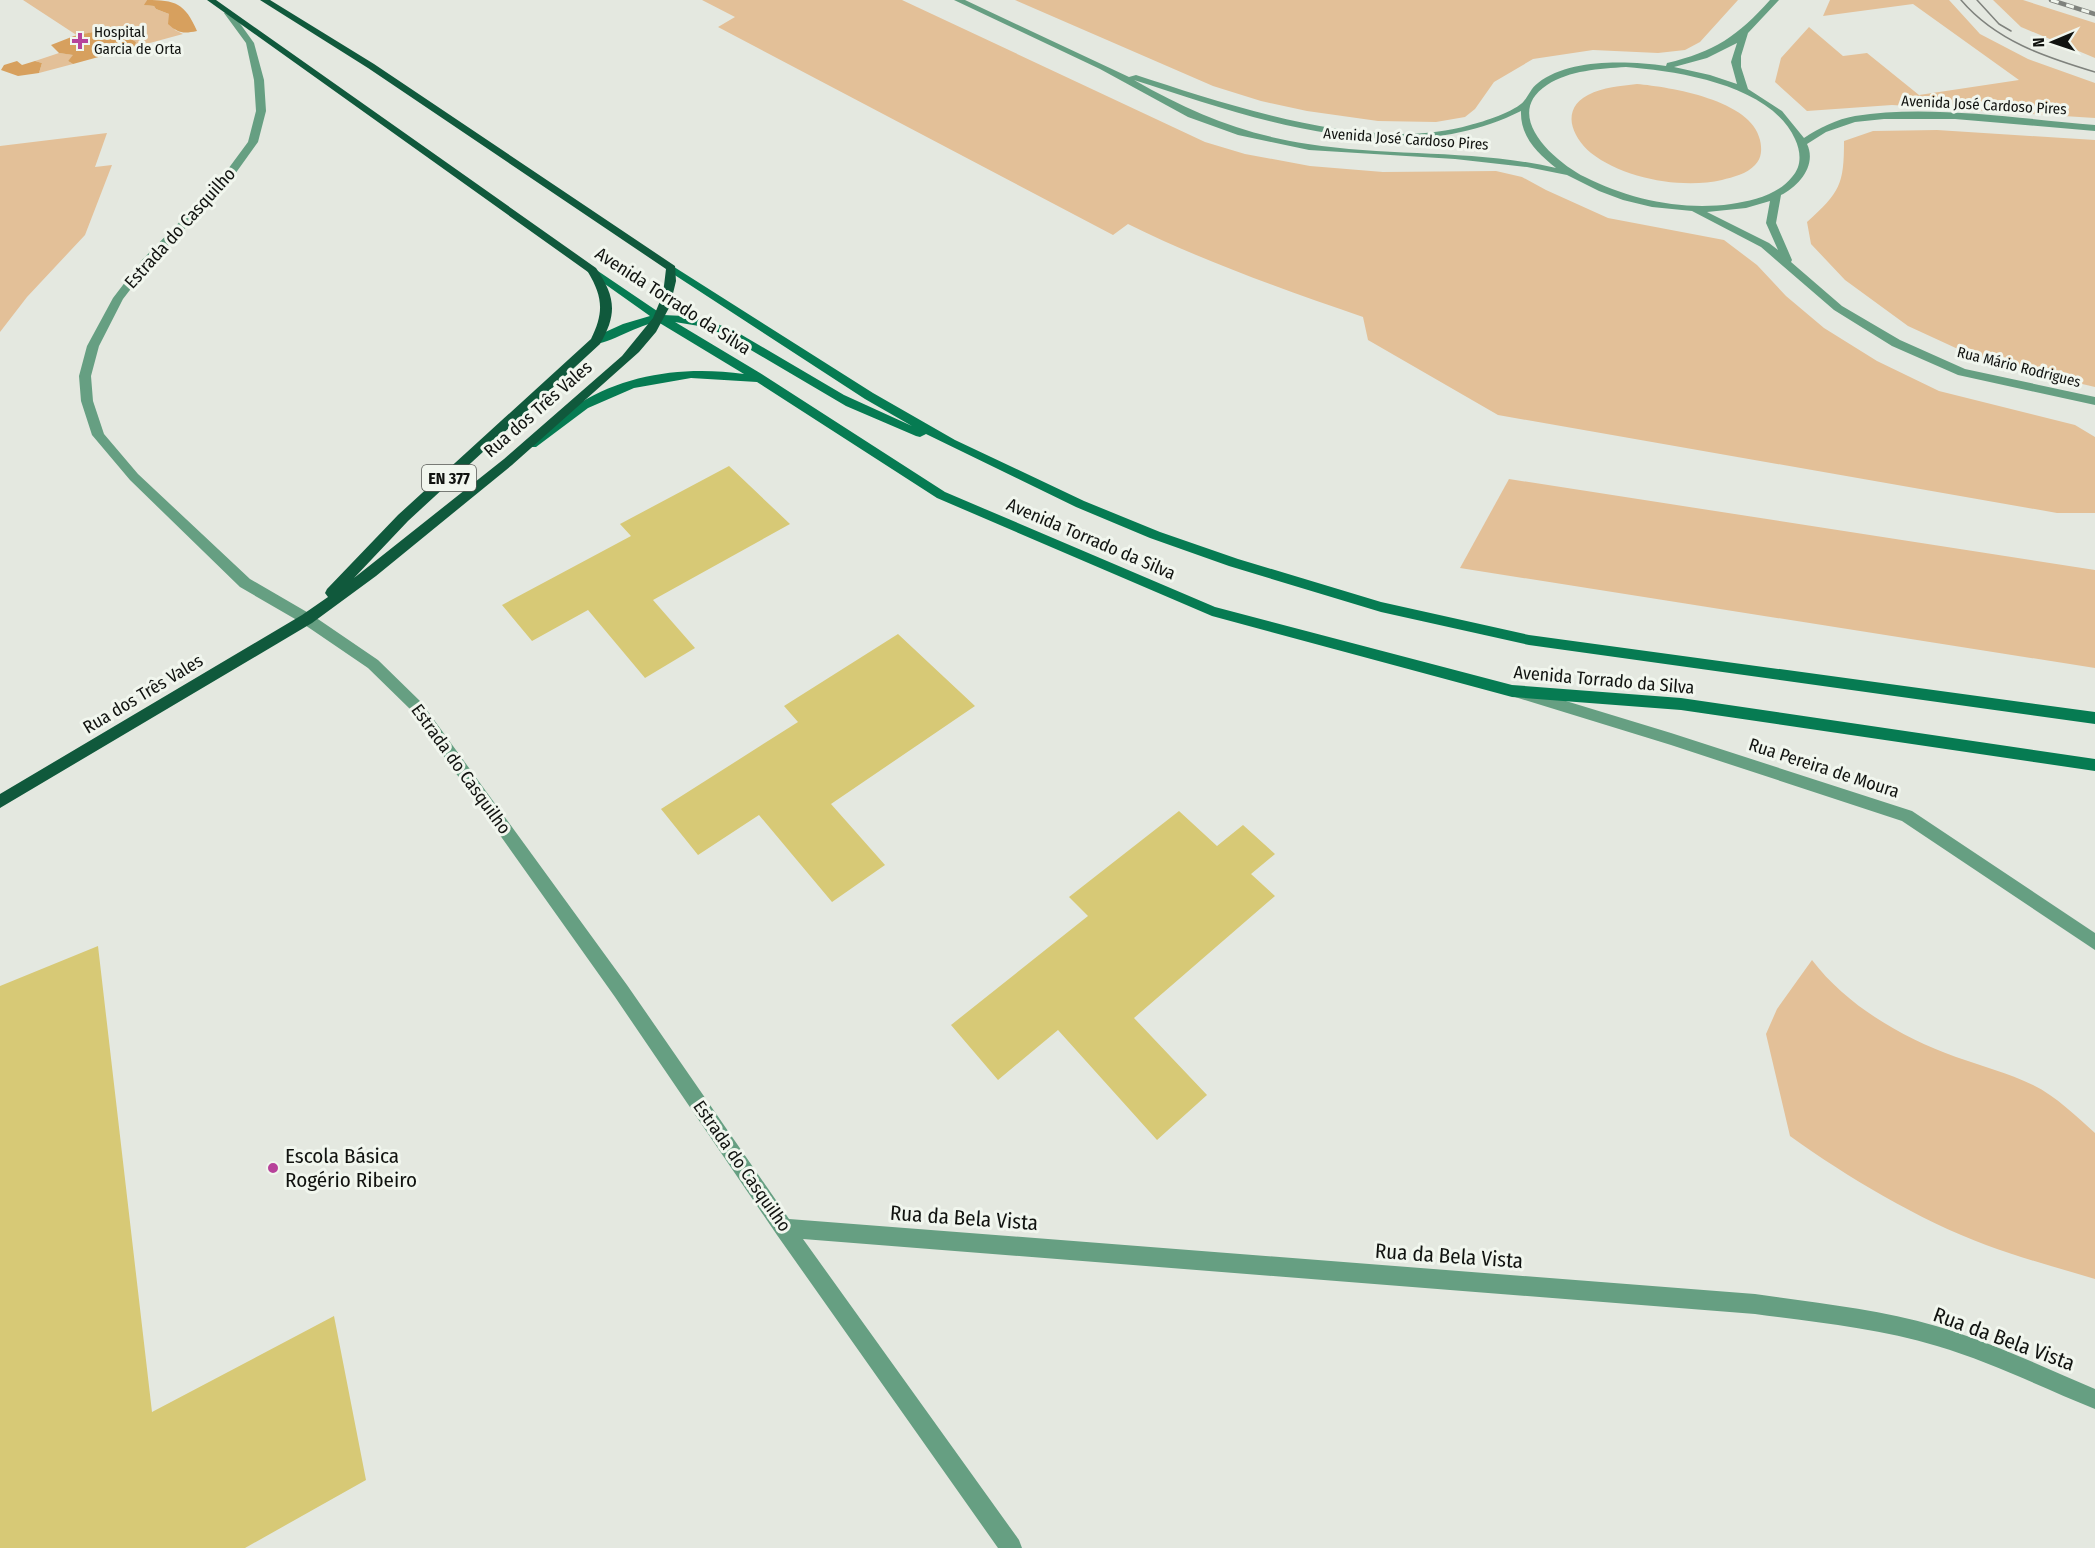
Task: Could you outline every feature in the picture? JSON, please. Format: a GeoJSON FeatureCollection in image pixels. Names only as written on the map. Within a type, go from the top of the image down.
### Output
{"type":"FeatureCollection","features":[{"type":"Feature","properties":{"kind":"main road","name":"Avenida Torrado da Silva"},"geometry":{"type":"LineString","coordinates":[[211,0],[660,318],[940,495],[1212,611],[1512,691],[1681,704],[2095,765]]}},
{"type":"Feature","properties":{"kind":"main road","name":"Avenida Torrado da Silva"},"geometry":{"type":"LineString","coordinates":[[264,0],[371,66],[671,268],[869,396],[951,443],[1080,504],[1155,535],[1234,563],[1381,607],[1530,640],[2095,718]]}},
{"type":"Feature","properties":{"kind":"main road","name":"Rua dos Três Vales"},"geometry":{"type":"LineString","coordinates":[[0,802],[307,619],[371,573],[508,462],[635,350],[660,318],[666,305],[672,281],[671,268]]}},
{"type":"Feature","properties":{"kind":"main road","name":"Rua dos Três Vales"},"geometry":{"type":"LineString","coordinates":[[307,619],[403,519],[596,341],[605,322],[609,306],[605,289],[592,270]]}},
{"type":"Feature","properties":{"kind":"main road"},"geometry":{"type":"LineString","coordinates":[[596,341],[636,322],[660,318],[710,323],[869,413],[951,443]]}},
{"type":"Feature","properties":{"kind":"main road"},"geometry":{"type":"LineString","coordinates":[[508,462],[590,402],[640,380],[712,374],[763,381]]}},
{"type":"Feature","properties":{"kind":"street","name":"Avenida José Cardoso Pires"},"geometry":{"type":"LineString","coordinates":[[958,0],[1104,67],[1191,115],[1229,130],[1274,142],[1370,155],[1514,161],[1577,177]]}},
{"type":"Feature","properties":{"kind":"street"},"geometry":{"type":"LineString","coordinates":[[1664,67],[1698,60],[1716,52],[1745,34],[1775,0]]}},
{"type":"Feature","properties":{"kind":"street","name":"Estrada do Casquilho"},"geometry":{"type":"LineString","coordinates":[[228,13],[250,43],[259,80],[261,111],[253,142],[221,186],[146,262],[118,298],[93,346],[85,376],[87,401],[98,435],[134,477],[245,582],[307,619],[373,664],[416,706],[621,991],[784,1228],[1011,1548]]}},
{"type":"Feature","properties":{"kind":"street"},"geometry":{"type":"LineString","coordinates":[[1744,90],[1736,74],[1734,59],[1745,34]]}},
{"type":"Feature","properties":{"kind":"street","name":"Avenida José Cardoso Pires"},"geometry":{"type":"LineString","coordinates":[[1104,67],[1243,112],[1346,132],[1425,134],[1464,130],[1499,119],[1527,104],[1539,88],[1561,75],[1591,67],[1626,64],[1664,67]]}},
{"type":"Feature","properties":{"kind":"street"},"geometry":{"type":"LineString","coordinates":[[1527,104],[1525,122],[1533,141],[1551,160],[1577,177],[1622,195],[1652,203],[1692,208],[1724,208],[1752,204],[1776,196],[1797,181],[1807,163],[1804,142],[1792,123],[1771,106],[1744,90],[1706,76],[1664,67]]}},
{"type":"Feature","properties":{"kind":"street","name":"Avenida José Cardoso Pires"},"geometry":{"type":"LineString","coordinates":[[1804,142],[1824,130],[1854,120],[1893,116],[1955,116],[2095,128]]}},
{"type":"Feature","properties":{"kind":"street","name":"Rua Mário Rodrigues"},"geometry":{"type":"LineString","coordinates":[[1776,196],[1771,223],[1788,263]]}},
{"type":"Feature","properties":{"kind":"street","name":"Rua Mário Rodrigues"},"geometry":{"type":"LineString","coordinates":[[1692,208],[1765,245],[1838,308],[1896,343],[1962,372],[2095,401]]}},
{"type":"Feature","properties":{"kind":"street","name":"Rua Pereira de Moura"},"geometry":{"type":"LineString","coordinates":[[1512,691],[1671,739],[1907,816],[2095,942]]}},
{"type":"Feature","properties":{"kind":"street","name":"Rua da Bela Vista"},"geometry":{"type":"LineString","coordinates":[[784,1228],[1766,1305],[1847,1317],[1936,1336],[2030,1371],[2095,1399]]}},
{"type":"Feature","properties":{"kind":"shaded area"},"geometry":{"type":"Polygon","coordinates":[[[23,0],[147,0],[145,5],[154,6],[169,14],[175,30],[183,34],[135,47],[136,42],[120,34],[107,31],[97,30],[78,36],[23,0]]]}},
{"type":"Feature","properties":{"kind":"shaded area"},"geometry":{"type":"Polygon","coordinates":[[[147,0],[172,2],[178,5],[188,14],[197,31],[181,32],[175,29],[168,24],[169,14],[154,6],[144,5],[147,0]]]}},
{"type":"Feature","properties":{"kind":"shaded area"},"geometry":{"type":"Polygon","coordinates":[[[702,0],[902,0],[1205,142],[1245,154],[1310,166],[1383,172],[1496,171],[1522,177],[1608,218],[1724,240],[1757,265],[1786,296],[1824,328],[1877,361],[1939,391],[2075,425],[2095,437],[2095,513],[2057,513],[1498,415],[1368,340],[1363,317],[1215,263],[1128,224],[1113,235],[718,27],[735,17],[702,0]]]}},
{"type":"Feature","properties":{"kind":"shaded area"},"geometry":{"type":"Polygon","coordinates":[[[1015,0],[1738,0],[1700,42],[1685,50],[1658,53],[1593,50],[1533,59],[1494,82],[1475,109],[1465,117],[1436,122],[1378,121],[1307,111],[1261,101],[1213,86],[1015,0]]]}},
{"type":"Feature","properties":{"kind":"shaded area"},"geometry":{"type":"Polygon","coordinates":[[[1830,0],[1949,0],[1980,34],[2028,59],[2095,83],[2095,118],[1892,105],[1807,111],[1775,82],[1781,58],[1809,27],[1843,56],[1867,53],[1919,95],[2019,80],[1913,4],[1823,16],[1830,0]]]}},
{"type":"Feature","properties":{"kind":"shaded area"},"geometry":{"type":"Polygon","coordinates":[[[1993,0],[2023,0],[2095,23],[2095,58],[2021,27],[1993,0]]]}},
{"type":"Feature","properties":{"kind":"shaded area"},"geometry":{"type":"Polygon","coordinates":[[[102,30],[111,34],[124,35],[136,42],[135,47],[73,64],[68,61],[73,55],[59,53],[51,45],[74,36],[102,30]]]}},
{"type":"Feature","properties":{"kind":"shaded area"},"geometry":{"type":"Polygon","coordinates":[[[59,53],[74,55],[68,61],[73,64],[39,73],[42,63],[35,61],[59,53]]]}},
{"type":"Feature","properties":{"kind":"shaded area"},"geometry":{"type":"Polygon","coordinates":[[[17,61],[22,65],[35,61],[42,63],[39,73],[18,76],[1,70],[4,65],[17,61]]]}},
{"type":"Feature","properties":{"kind":"shaded area"},"geometry":{"type":"Polygon","coordinates":[[[1637,84],[1688,92],[1726,105],[1754,126],[1760,140],[1759,159],[1748,171],[1735,176],[1722,180],[1689,183],[1654,180],[1604,162],[1591,153],[1578,139],[1572,123],[1574,108],[1594,92],[1637,84]]]}},
{"type":"Feature","properties":{"kind":"shaded area"},"geometry":{"type":"Polygon","coordinates":[[[1937,130],[2095,140],[2095,387],[1984,361],[1908,326],[1845,280],[1811,244],[1807,222],[1827,203],[1838,187],[1843,168],[1844,141],[1873,131],[1937,130]]]}},
{"type":"Feature","properties":{"kind":"shaded area"},"geometry":{"type":"Polygon","coordinates":[[[107,133],[95,167],[112,165],[85,235],[27,297],[0,332],[0,146],[107,133]]]}},
{"type":"Feature","properties":{"kind":"shaded area"},"geometry":{"type":"Polygon","coordinates":[[[1509,479],[2095,570],[2095,668],[1460,568],[1509,479]]]}},
{"type":"Feature","properties":{"kind":"shaded area"},"geometry":{"type":"Polygon","coordinates":[[[1812,960],[1842,992],[1877,1019],[1936,1049],[2033,1085],[2058,1101],[2095,1133],[2095,1279],[1999,1250],[1935,1223],[1859,1182],[1790,1136],[1766,1034],[1777,1009],[1812,960]]]}},
{"type":"Feature","properties":{"kind":"building"},"geometry":{"type":"Polygon","coordinates":[[[729,466],[790,524],[653,600],[695,648],[645,678],[588,610],[532,641],[502,605],[631,536],[620,524],[729,466]]]}},
{"type":"Feature","properties":{"kind":"building"},"geometry":{"type":"Polygon","coordinates":[[[898,634],[975,706],[831,804],[885,865],[832,902],[759,815],[698,855],[661,809],[798,722],[784,706],[898,634]]]}},
{"type":"Feature","properties":{"kind":"building"},"geometry":{"type":"Polygon","coordinates":[[[1179,811],[1217,846],[1243,825],[1275,854],[1251,874],[1275,896],[1134,1018],[1207,1095],[1157,1140],[1058,1030],[998,1080],[951,1025],[1088,916],[1069,897],[1179,811]]]}},
{"type":"Feature","properties":{"kind":"building"},"geometry":{"type":"Polygon","coordinates":[[[98,946],[152,1412],[334,1316],[366,1480],[245,1548],[0,1548],[0,986],[98,946]]]}},
{"type":"Feature","properties":{"kind":"tram line"},"geometry":{"type":"LineString","coordinates":[[1961,0],[1990,26],[2022,46],[2095,72]]}},
{"type":"Feature","properties":{"kind":"tram line"},"geometry":{"type":"LineString","coordinates":[[1977,0],[1999,24],[2011,31]]}},
{"type":"Feature","properties":{"kind":"railway"},"geometry":{"type":"LineString","coordinates":[[2051,0],[2095,14]]}},
{"type":"Feature","properties":{"kind":"place","name":"Hospital Garcia de Orta"},"geometry":{"type":"Point","coordinates":[80,41]}},
{"type":"Feature","properties":{"kind":"place","name":"Escola Básica Rogério Ribeiro"},"geometry":{"type":"Point","coordinates":[273,1168]}}]}
